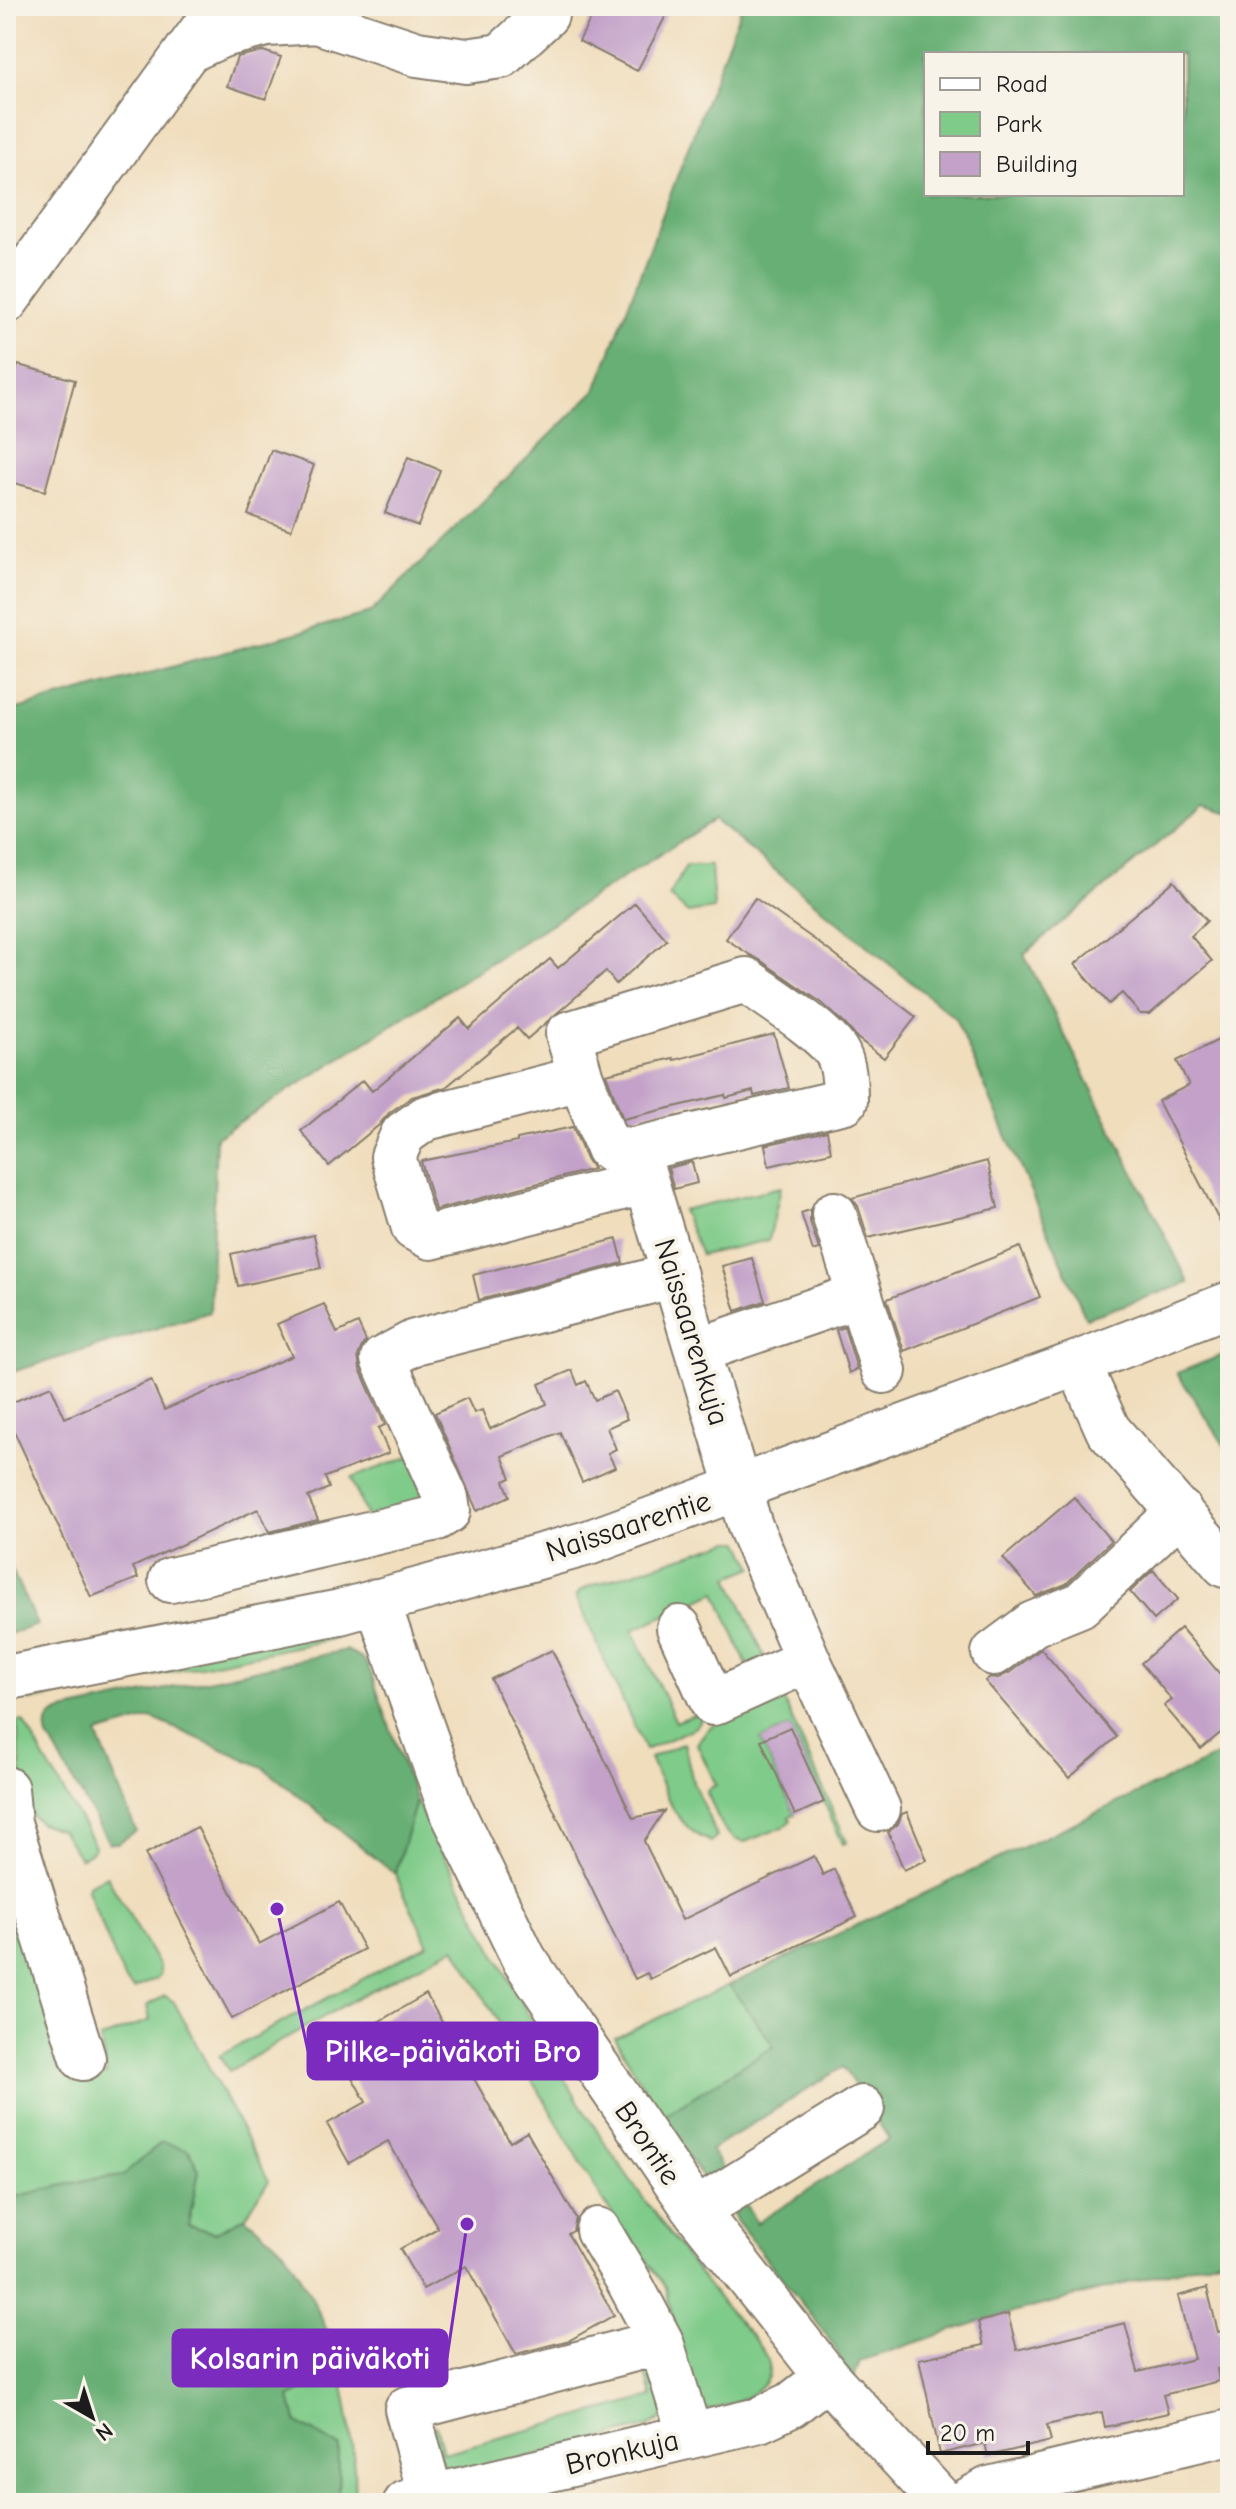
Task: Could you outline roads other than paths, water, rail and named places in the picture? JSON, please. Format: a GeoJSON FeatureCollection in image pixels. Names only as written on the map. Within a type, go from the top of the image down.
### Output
{"type":"FeatureCollection","features":[{"type":"Feature","properties":{"kind":"street"},"geometry":{"type":"LineString","coordinates":[[6,301],[220,6]]}},
{"type":"Feature","properties":{"kind":"street"},"geometry":{"type":"LineString","coordinates":[[187,51],[222,35],[267,24],[317,21],[417,54],[466,61],[501,56],[546,15]]}},
{"type":"Feature","properties":{"kind":"street"},"geometry":{"type":"LineString","coordinates":[[746,980],[806,1023],[837,1052],[845,1101],[639,1162],[608,1148],[568,1034],[746,980]]}},
{"type":"Feature","properties":{"kind":"street"},"geometry":{"type":"LineString","coordinates":[[581,1078],[426,1118],[403,1134],[393,1157],[414,1228],[431,1237],[633,1185],[639,1162]]}},
{"type":"Feature","properties":{"kind":"street","name":"Naissaarenkuja"},"geometry":{"type":"LineString","coordinates":[[639,1162],[699,1350],[750,1526],[878,1809]]}},
{"type":"Feature","properties":{"kind":"street"},"geometry":{"type":"LineString","coordinates":[[834,1214],[884,1371]]}},
{"type":"Feature","properties":{"kind":"street"},"geometry":{"type":"LineString","coordinates":[[171,1580],[437,1518],[448,1511],[446,1498],[383,1359],[415,1342],[675,1275]]}},
{"type":"Feature","properties":{"kind":"street"},"geometry":{"type":"LineString","coordinates":[[699,1350],[860,1295]]}},
{"type":"Feature","properties":{"kind":"street","name":"Naissaarentie"},"geometry":{"type":"LineString","coordinates":[[6,1678],[340,1612],[588,1543],[1230,1304]]}},
{"type":"Feature","properties":{"kind":"street"},"geometry":{"type":"LineString","coordinates":[[1078,1363],[1108,1430],[1225,1565]]}},
{"type":"Feature","properties":{"kind":"street"},"geometry":{"type":"LineString","coordinates":[[994,1653],[1033,1624],[1080,1605],[1180,1511]]}},
{"type":"Feature","properties":{"kind":"street","name":"Brontie"},"geometry":{"type":"LineString","coordinates":[[377,1601],[450,1807],[524,1959],[696,2211],[827,2377],[943,2503]]}},
{"type":"Feature","properties":{"kind":"street"},"geometry":{"type":"LineString","coordinates":[[679,1628],[713,1703],[808,1660]]}},
{"type":"Feature","properties":{"kind":"street"},"geometry":{"type":"LineString","coordinates":[[6,1789],[9,1823],[83,2058]]}},
{"type":"Feature","properties":{"kind":"street"},"geometry":{"type":"LineString","coordinates":[[696,2211],[862,2108]]}},
{"type":"Feature","properties":{"kind":"street"},"geometry":{"type":"LineString","coordinates":[[598,2230],[661,2342],[690,2436]]}},
{"type":"Feature","properties":{"kind":"street"},"geometry":{"type":"LineString","coordinates":[[418,2500],[407,2409],[661,2342]]}},
{"type":"Feature","properties":{"kind":"street","name":"Bronkuja"},"geometry":{"type":"LineString","coordinates":[[418,2500],[759,2420],[775,2414],[827,2377]]}},
{"type":"Feature","properties":{"kind":"street"},"geometry":{"type":"LineString","coordinates":[[964,2503],[989,2489],[1230,2432]]}},
{"type":"Feature","properties":{"kind":"place","name":"Pilke-päiväkoti Bro"},"geometry":{"type":"Point","coordinates":[277,1909]}},
{"type":"Feature","properties":{"kind":"place","name":"Kolsarin päiväkoti"},"geometry":{"type":"Point","coordinates":[467,2224]}}]}
